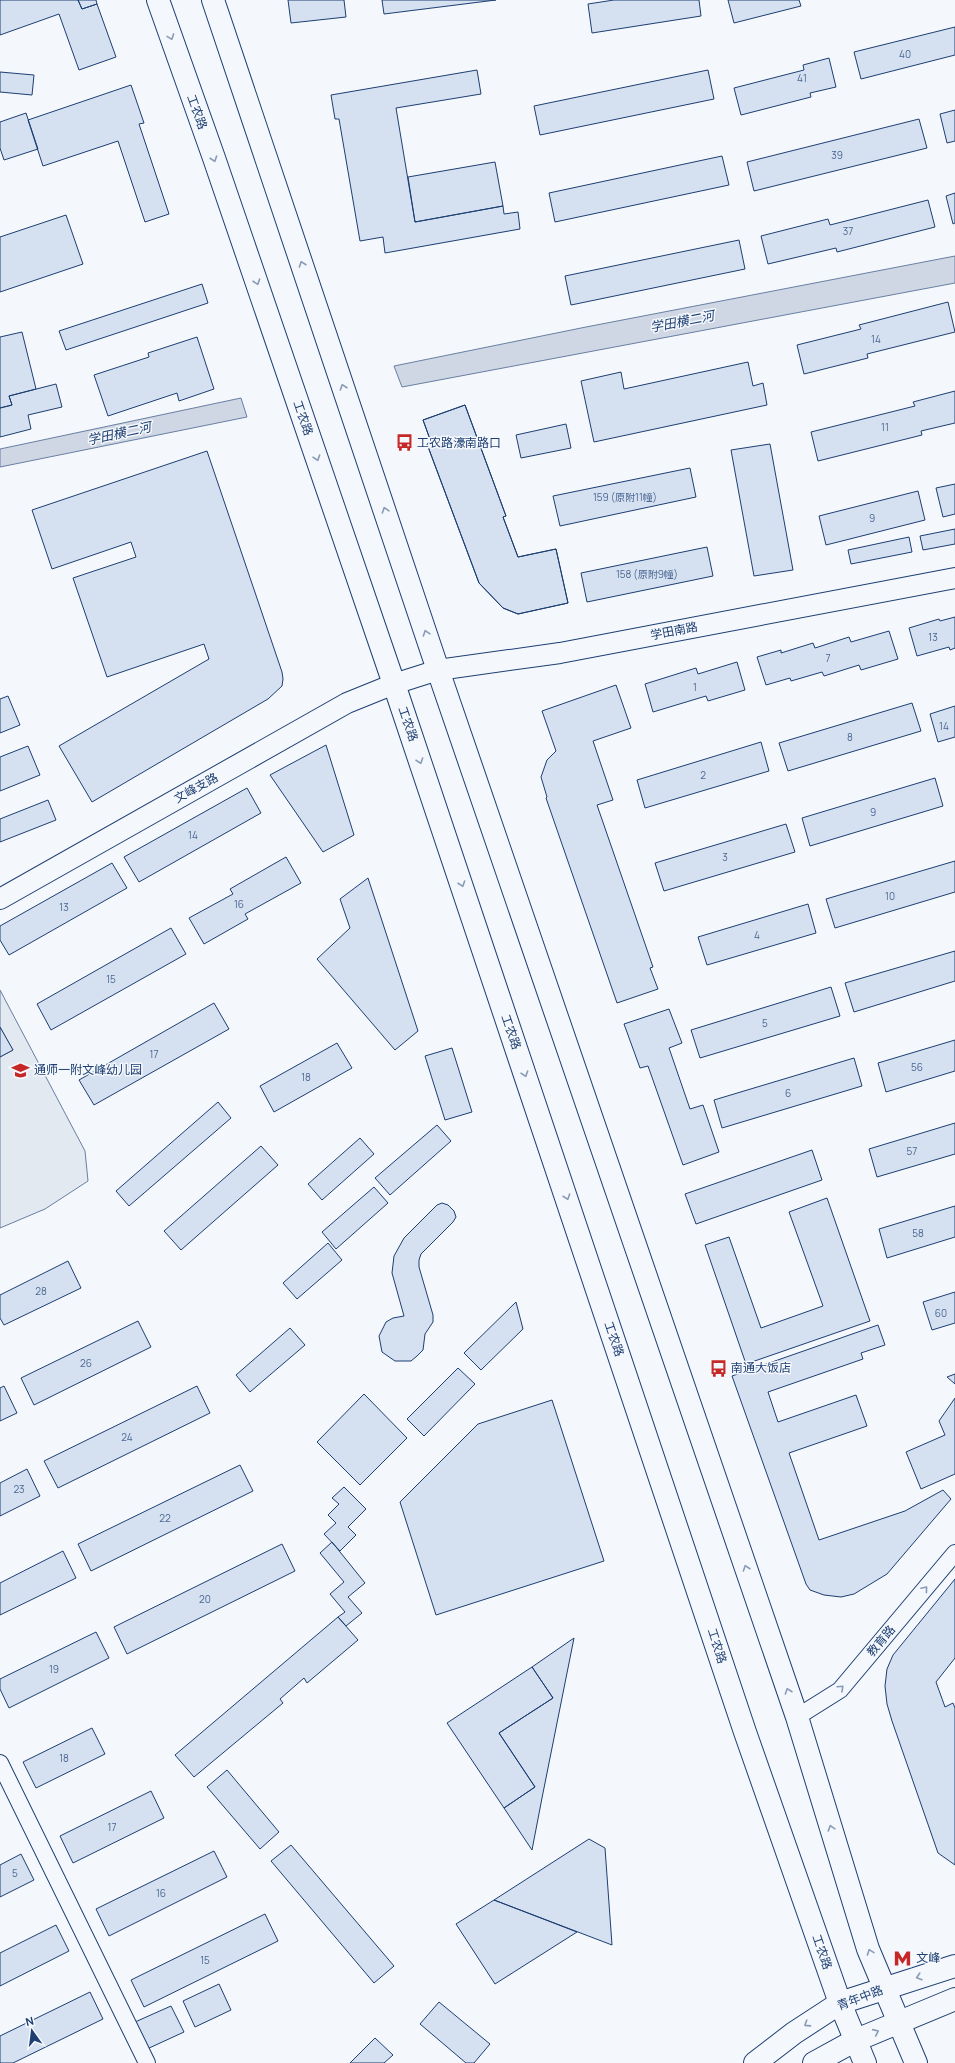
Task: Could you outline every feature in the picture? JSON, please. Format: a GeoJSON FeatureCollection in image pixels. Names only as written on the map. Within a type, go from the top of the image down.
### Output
{"type":"FeatureCollection","features":[{"type":"Feature","properties":{"kind":"main road","name":"工农路"},"geometry":{"type":"LineString","coordinates":[[158,0],[217,166],[394,684],[745,1732],[840,2003],[864,2063]]}},
{"type":"Feature","properties":{"kind":"main road"},"geometry":{"type":"LineString","coordinates":[[213,0],[438,670],[797,1717],[868,1949],[916,2063]]}},
{"type":"Feature","properties":{"kind":"main road","name":"青年中路"},"geometry":{"type":"LineString","coordinates":[[755,2063],[794,2033],[840,2003],[955,1966]]}},
{"type":"Feature","properties":{"kind":"main road"},"geometry":{"type":"LineString","coordinates":[[814,2063],[854,2041],[955,1999]]}},
{"type":"Feature","properties":{"kind":"street","name":"学田南路"},"geometry":{"type":"LineString","coordinates":[[394,684],[438,670],[560,653],[955,578]]}},
{"type":"Feature","properties":{"kind":"street","name":"文峰支路"},"geometry":{"type":"LineString","coordinates":[[0,899],[347,703],[394,684]]}},
{"type":"Feature","properties":{"kind":"street","name":"教育路"},"geometry":{"type":"LineString","coordinates":[[797,1717],[840,1690],[955,1553]]}},
{"type":"Feature","properties":{"kind":"street"},"geometry":{"type":"LineString","coordinates":[[0,1763],[147,2063]]}},
{"type":"Feature","properties":{"kind":"shaded area","name":"通师一附文峰幼儿园"},"geometry":{"type":"Polygon","coordinates":[[[0,990],[85,1151],[88,1181],[45,1209],[0,1228],[0,1057],[13,1050],[0,1027],[0,990]]]}},
{"type":"Feature","properties":{"kind":"water","name":"学田横二河"},"geometry":{"type":"Polygon","coordinates":[[[955,256],[955,283],[402,387],[394,366],[586,327],[955,256]]]}},
{"type":"Feature","properties":{"kind":"water","name":"学田横二河"},"geometry":{"type":"Polygon","coordinates":[[[241,398],[247,417],[0,467],[0,449],[241,398]]]}},
{"type":"Feature","properties":{"kind":"building"},"geometry":{"type":"Polygon","coordinates":[[[0,0],[78,0],[82,9],[97,4],[116,57],[79,70],[59,14],[0,35],[0,0]]]}},
{"type":"Feature","properties":{"kind":"building"},"geometry":{"type":"Polygon","coordinates":[[[78,0],[96,0],[97,4],[82,9],[78,0]]]}},
{"type":"Feature","properties":{"kind":"building"},"geometry":{"type":"Polygon","coordinates":[[[288,0],[344,0],[346,17],[291,23],[288,0]]]}},
{"type":"Feature","properties":{"kind":"building"},"geometry":{"type":"Polygon","coordinates":[[[382,0],[496,0],[384,14],[382,0]]]}},
{"type":"Feature","properties":{"kind":"building"},"geometry":{"type":"Polygon","coordinates":[[[614,0],[699,0],[701,16],[592,33],[588,4],[614,0]]]}},
{"type":"Feature","properties":{"kind":"building"},"geometry":{"type":"Polygon","coordinates":[[[728,0],[799,0],[801,6],[734,23],[728,0]]]}},
{"type":"Feature","properties":{"kind":"building"},"geometry":{"type":"Polygon","coordinates":[[[955,27],[955,55],[861,79],[854,52],[955,27]]]}},
{"type":"Feature","properties":{"kind":"building"},"geometry":{"type":"Polygon","coordinates":[[[829,58],[836,87],[810,93],[811,97],[741,115],[734,88],[804,70],[803,65],[829,58]]]}},
{"type":"Feature","properties":{"kind":"building"},"geometry":{"type":"Polygon","coordinates":[[[477,70],[481,94],[396,108],[415,222],[503,206],[504,214],[518,212],[520,229],[385,253],[383,237],[360,241],[339,119],[335,119],[331,95],[477,70]]]}},
{"type":"Feature","properties":{"kind":"building"},"geometry":{"type":"Polygon","coordinates":[[[708,70],[714,99],[540,135],[534,106],[708,70]]]}},
{"type":"Feature","properties":{"kind":"building"},"geometry":{"type":"Polygon","coordinates":[[[0,72],[34,75],[32,95],[0,92],[0,72]]]}},
{"type":"Feature","properties":{"kind":"building"},"geometry":{"type":"Polygon","coordinates":[[[131,85],[144,123],[139,124],[169,214],[145,222],[118,141],[43,166],[28,120],[131,85]]]}},
{"type":"Feature","properties":{"kind":"building"},"geometry":{"type":"Polygon","coordinates":[[[955,110],[955,141],[947,143],[940,114],[955,110]]]}},
{"type":"Feature","properties":{"kind":"building"},"geometry":{"type":"Polygon","coordinates":[[[26,113],[38,149],[4,160],[0,148],[0,122],[26,113]]]}},
{"type":"Feature","properties":{"kind":"building"},"geometry":{"type":"Polygon","coordinates":[[[919,119],[927,148],[754,191],[747,162],[919,119]]]}},
{"type":"Feature","properties":{"kind":"building"},"geometry":{"type":"Polygon","coordinates":[[[722,156],[729,185],[555,222],[549,193],[722,156]]]}},
{"type":"Feature","properties":{"kind":"building"},"geometry":{"type":"Polygon","coordinates":[[[495,162],[503,206],[415,222],[408,177],[495,162]]]}},
{"type":"Feature","properties":{"kind":"building"},"geometry":{"type":"Polygon","coordinates":[[[955,193],[955,223],[953,224],[946,196],[955,193]]]}},
{"type":"Feature","properties":{"kind":"building"},"geometry":{"type":"Polygon","coordinates":[[[928,200],[935,227],[837,252],[836,248],[768,264],[761,236],[828,219],[830,225],[928,200]]]}},
{"type":"Feature","properties":{"kind":"building"},"geometry":{"type":"Polygon","coordinates":[[[66,215],[83,264],[0,292],[0,237],[66,215]]]}},
{"type":"Feature","properties":{"kind":"building"},"geometry":{"type":"Polygon","coordinates":[[[739,240],[745,269],[571,305],[565,276],[739,240]]]}},
{"type":"Feature","properties":{"kind":"building"},"geometry":{"type":"Polygon","coordinates":[[[202,284],[208,303],[66,350],[59,331],[202,284]]]}},
{"type":"Feature","properties":{"kind":"building"},"geometry":{"type":"Polygon","coordinates":[[[948,302],[955,332],[867,354],[868,358],[804,374],[797,345],[861,329],[859,325],[948,302]]]}},
{"type":"Feature","properties":{"kind":"building"},"geometry":{"type":"Polygon","coordinates":[[[22,332],[36,389],[9,396],[12,405],[0,408],[0,337],[22,332]]]}},
{"type":"Feature","properties":{"kind":"building"},"geometry":{"type":"Polygon","coordinates":[[[197,337],[214,389],[179,401],[177,393],[108,416],[94,375],[149,357],[148,353],[197,337]]]}},
{"type":"Feature","properties":{"kind":"building"},"geometry":{"type":"Polygon","coordinates":[[[748,362],[753,386],[763,383],[767,405],[594,442],[581,381],[621,372],[624,389],[748,362]]]}},
{"type":"Feature","properties":{"kind":"building"},"geometry":{"type":"Polygon","coordinates":[[[56,384],[62,407],[28,415],[31,429],[0,437],[0,408],[12,405],[9,396],[56,384]]]}},
{"type":"Feature","properties":{"kind":"building"},"geometry":{"type":"Polygon","coordinates":[[[955,391],[955,423],[921,431],[922,435],[818,461],[811,432],[915,406],[913,402],[955,391]]]}},
{"type":"Feature","properties":{"kind":"building"},"geometry":{"type":"Polygon","coordinates":[[[465,405],[506,516],[503,517],[518,557],[556,549],[568,603],[518,614],[503,608],[479,583],[427,444],[431,442],[423,420],[465,405]]]}},
{"type":"Feature","properties":{"kind":"building"},"geometry":{"type":"Polygon","coordinates":[[[465,405],[506,516],[503,517],[518,557],[556,549],[568,603],[518,614],[503,608],[479,583],[427,444],[431,442],[423,420],[465,405]]]}},
{"type":"Feature","properties":{"kind":"building"},"geometry":{"type":"Polygon","coordinates":[[[566,424],[571,448],[521,458],[516,435],[566,424]]]}},
{"type":"Feature","properties":{"kind":"building"},"geometry":{"type":"Polygon","coordinates":[[[770,444],[793,570],[754,576],[731,450],[770,444]]]}},
{"type":"Feature","properties":{"kind":"building"},"geometry":{"type":"Polygon","coordinates":[[[207,451],[282,672],[282,686],[268,699],[92,802],[59,746],[209,659],[204,644],[107,677],[73,578],[136,557],[131,542],[52,569],[32,510],[207,451]]]}},
{"type":"Feature","properties":{"kind":"building"},"geometry":{"type":"Polygon","coordinates":[[[690,468],[696,497],[560,526],[553,496],[690,468]]]}},
{"type":"Feature","properties":{"kind":"building"},"geometry":{"type":"Polygon","coordinates":[[[955,484],[955,514],[943,517],[936,488],[955,484]]]}},
{"type":"Feature","properties":{"kind":"building"},"geometry":{"type":"Polygon","coordinates":[[[918,491],[925,520],[826,545],[819,516],[918,491]]]}},
{"type":"Feature","properties":{"kind":"building"},"geometry":{"type":"Polygon","coordinates":[[[955,529],[955,544],[923,550],[920,536],[955,529]]]}},
{"type":"Feature","properties":{"kind":"building"},"geometry":{"type":"Polygon","coordinates":[[[909,537],[912,552],[851,564],[848,550],[909,537]]]}},
{"type":"Feature","properties":{"kind":"building"},"geometry":{"type":"Polygon","coordinates":[[[707,547],[713,576],[587,602],[581,573],[707,547]]]}},
{"type":"Feature","properties":{"kind":"building"},"geometry":{"type":"Polygon","coordinates":[[[955,617],[955,648],[950,650],[949,647],[917,656],[909,628],[939,619],[940,621],[955,617]]]}},
{"type":"Feature","properties":{"kind":"building"},"geometry":{"type":"Polygon","coordinates":[[[889,631],[898,659],[861,670],[859,665],[824,676],[822,672],[791,681],[790,678],[766,685],[757,657],[781,650],[781,653],[813,643],[815,648],[849,637],[851,642],[889,631]]]}},
{"type":"Feature","properties":{"kind":"building"},"geometry":{"type":"Polygon","coordinates":[[[737,662],[745,690],[708,701],[706,696],[653,712],[645,684],[696,668],[698,674],[737,662]]]}},
{"type":"Feature","properties":{"kind":"building"},"geometry":{"type":"Polygon","coordinates":[[[616,685],[631,728],[593,741],[613,800],[597,805],[653,967],[650,968],[658,989],[617,1003],[546,798],[547,797],[541,777],[547,760],[556,751],[542,711],[616,685]]]}},
{"type":"Feature","properties":{"kind":"building"},"geometry":{"type":"Polygon","coordinates":[[[8,696],[20,725],[0,733],[0,699],[8,696]]]}},
{"type":"Feature","properties":{"kind":"building"},"geometry":{"type":"Polygon","coordinates":[[[912,703],[921,731],[788,771],[779,743],[912,703]]]}},
{"type":"Feature","properties":{"kind":"building"},"geometry":{"type":"Polygon","coordinates":[[[955,706],[955,737],[938,742],[930,714],[955,706]]]}},
{"type":"Feature","properties":{"kind":"building"},"geometry":{"type":"Polygon","coordinates":[[[761,742],[769,771],[645,808],[637,780],[761,742]]]}},
{"type":"Feature","properties":{"kind":"building"},"geometry":{"type":"Polygon","coordinates":[[[326,745],[354,835],[323,852],[270,775],[326,745]]]}},
{"type":"Feature","properties":{"kind":"building"},"geometry":{"type":"Polygon","coordinates":[[[28,746],[40,775],[0,791],[0,757],[28,746]]]}},
{"type":"Feature","properties":{"kind":"building"},"geometry":{"type":"Polygon","coordinates":[[[935,778],[943,806],[810,846],[802,818],[935,778]]]}},
{"type":"Feature","properties":{"kind":"building"},"geometry":{"type":"Polygon","coordinates":[[[247,788],[261,813],[139,882],[124,857],[247,788]]]}},
{"type":"Feature","properties":{"kind":"building"},"geometry":{"type":"Polygon","coordinates":[[[48,800],[56,820],[0,842],[0,819],[48,800]]]}},
{"type":"Feature","properties":{"kind":"building"},"geometry":{"type":"Polygon","coordinates":[[[786,824],[795,852],[664,891],[655,863],[786,824]]]}},
{"type":"Feature","properties":{"kind":"building"},"geometry":{"type":"Polygon","coordinates":[[[286,857],[301,883],[245,914],[248,919],[204,944],[189,918],[233,894],[230,889],[286,857]]]}},
{"type":"Feature","properties":{"kind":"building"},"geometry":{"type":"Polygon","coordinates":[[[955,861],[955,892],[835,928],[826,899],[955,861]]]}},
{"type":"Feature","properties":{"kind":"building"},"geometry":{"type":"Polygon","coordinates":[[[112,863],[127,888],[9,955],[0,940],[0,926],[112,863]]]}},
{"type":"Feature","properties":{"kind":"building"},"geometry":{"type":"Polygon","coordinates":[[[368,878],[418,1031],[395,1050],[317,959],[350,928],[340,899],[368,878]]]}},
{"type":"Feature","properties":{"kind":"building"},"geometry":{"type":"Polygon","coordinates":[[[808,904],[816,933],[707,965],[698,937],[808,904]]]}},
{"type":"Feature","properties":{"kind":"building"},"geometry":{"type":"Polygon","coordinates":[[[171,928],[186,954],[51,1030],[37,1004],[171,928]]]}},
{"type":"Feature","properties":{"kind":"building"},"geometry":{"type":"Polygon","coordinates":[[[955,951],[955,981],[854,1012],[845,983],[955,951]]]}},
{"type":"Feature","properties":{"kind":"building"},"geometry":{"type":"Polygon","coordinates":[[[831,987],[840,1016],[700,1058],[691,1030],[831,987]]]}},
{"type":"Feature","properties":{"kind":"building"},"geometry":{"type":"Polygon","coordinates":[[[214,1003],[229,1029],[94,1105],[79,1080],[214,1003]]]}},
{"type":"Feature","properties":{"kind":"building"},"geometry":{"type":"Polygon","coordinates":[[[669,1009],[682,1043],[669,1048],[690,1109],[703,1105],[719,1152],[683,1165],[648,1066],[640,1068],[624,1024],[669,1009]]]}},
{"type":"Feature","properties":{"kind":"building"},"geometry":{"type":"Polygon","coordinates":[[[0,1027],[13,1050],[0,1057],[0,1027]]]}},
{"type":"Feature","properties":{"kind":"building"},"geometry":{"type":"Polygon","coordinates":[[[955,1040],[955,1071],[886,1092],[878,1063],[955,1040]]]}},
{"type":"Feature","properties":{"kind":"building"},"geometry":{"type":"Polygon","coordinates":[[[337,1043],[352,1068],[274,1112],[260,1086],[337,1043]]]}},
{"type":"Feature","properties":{"kind":"building"},"geometry":{"type":"Polygon","coordinates":[[[452,1048],[472,1112],[445,1120],[425,1056],[452,1048]]]}},
{"type":"Feature","properties":{"kind":"building"},"geometry":{"type":"Polygon","coordinates":[[[854,1058],[862,1086],[722,1128],[714,1100],[854,1058]]]}},
{"type":"Feature","properties":{"kind":"building"},"geometry":{"type":"Polygon","coordinates":[[[218,1102],[231,1118],[129,1206],[116,1191],[218,1102]]]}},
{"type":"Feature","properties":{"kind":"building"},"geometry":{"type":"Polygon","coordinates":[[[955,1123],[955,1154],[877,1177],[869,1149],[955,1123]]]}},
{"type":"Feature","properties":{"kind":"building"},"geometry":{"type":"Polygon","coordinates":[[[437,1125],[451,1141],[390,1195],[375,1178],[437,1125]]]}},
{"type":"Feature","properties":{"kind":"building"},"geometry":{"type":"Polygon","coordinates":[[[360,1138],[374,1154],[322,1200],[308,1184],[360,1138]]]}},
{"type":"Feature","properties":{"kind":"building"},"geometry":{"type":"Polygon","coordinates":[[[261,1146],[278,1165],[181,1250],[164,1231],[261,1146]]]}},
{"type":"Feature","properties":{"kind":"building"},"geometry":{"type":"Polygon","coordinates":[[[812,1150],[822,1180],[696,1224],[685,1194],[812,1150]]]}},
{"type":"Feature","properties":{"kind":"building"},"geometry":{"type":"Polygon","coordinates":[[[374,1187],[388,1203],[336,1249],[322,1232],[374,1187]]]}},
{"type":"Feature","properties":{"kind":"building"},"geometry":{"type":"Polygon","coordinates":[[[827,1198],[870,1321],[746,1364],[705,1245],[729,1237],[761,1328],[823,1306],[789,1212],[827,1198]]]}},
{"type":"Feature","properties":{"kind":"building"},"geometry":{"type":"Polygon","coordinates":[[[442,1203],[448,1205],[454,1211],[456,1217],[453,1222],[421,1254],[419,1260],[419,1267],[433,1315],[433,1322],[425,1334],[423,1350],[411,1361],[395,1361],[382,1352],[379,1336],[386,1322],[393,1318],[404,1316],[392,1273],[394,1256],[404,1238],[437,1205],[442,1203]]]}},
{"type":"Feature","properties":{"kind":"building"},"geometry":{"type":"Polygon","coordinates":[[[955,1206],[955,1237],[887,1258],[879,1229],[955,1206]]]}},
{"type":"Feature","properties":{"kind":"building"},"geometry":{"type":"Polygon","coordinates":[[[328,1243],[342,1260],[297,1299],[283,1283],[328,1243]]]}},
{"type":"Feature","properties":{"kind":"building"},"geometry":{"type":"Polygon","coordinates":[[[68,1261],[81,1288],[4,1325],[0,1318],[0,1295],[68,1261]]]}},
{"type":"Feature","properties":{"kind":"building"},"geometry":{"type":"Polygon","coordinates":[[[955,1292],[955,1323],[932,1330],[923,1302],[955,1292]]]}},
{"type":"Feature","properties":{"kind":"building"},"geometry":{"type":"Polygon","coordinates":[[[516,1302],[523,1329],[481,1370],[464,1353],[516,1302]]]}},
{"type":"Feature","properties":{"kind":"building"},"geometry":{"type":"Polygon","coordinates":[[[138,1321],[151,1347],[34,1405],[21,1378],[138,1321]]]}},
{"type":"Feature","properties":{"kind":"building"},"geometry":{"type":"Polygon","coordinates":[[[878,1325],[885,1345],[861,1353],[863,1359],[768,1392],[778,1422],[856,1395],[867,1426],[789,1453],[819,1540],[905,1511],[943,1490],[951,1499],[887,1574],[854,1594],[841,1597],[824,1595],[810,1590],[806,1584],[732,1376],[878,1325]]]}},
{"type":"Feature","properties":{"kind":"building"},"geometry":{"type":"Polygon","coordinates":[[[290,1328],[305,1345],[250,1392],[236,1375],[290,1328]]]}},
{"type":"Feature","properties":{"kind":"building"},"geometry":{"type":"Polygon","coordinates":[[[458,1368],[475,1384],[424,1436],[407,1419],[458,1368]]]}},
{"type":"Feature","properties":{"kind":"building"},"geometry":{"type":"Polygon","coordinates":[[[955,1374],[955,1384],[947,1377],[955,1374]]]}},
{"type":"Feature","properties":{"kind":"building"},"geometry":{"type":"Polygon","coordinates":[[[4,1386],[17,1413],[0,1421],[0,1388],[4,1386]]]}},
{"type":"Feature","properties":{"kind":"building"},"geometry":{"type":"Polygon","coordinates":[[[197,1386],[210,1413],[58,1488],[44,1461],[197,1386]]]}},
{"type":"Feature","properties":{"kind":"building"},"geometry":{"type":"Polygon","coordinates":[[[364,1394],[407,1438],[360,1485],[317,1442],[364,1394]]]}},
{"type":"Feature","properties":{"kind":"building"},"geometry":{"type":"Polygon","coordinates":[[[955,1398],[955,1474],[921,1489],[906,1452],[945,1435],[939,1421],[955,1398]]]}},
{"type":"Feature","properties":{"kind":"building"},"geometry":{"type":"Polygon","coordinates":[[[552,1400],[604,1561],[436,1615],[400,1502],[478,1424],[552,1400]]]}},
{"type":"Feature","properties":{"kind":"building"},"geometry":{"type":"Polygon","coordinates":[[[240,1465],[253,1491],[91,1571],[78,1544],[240,1465]]]}},
{"type":"Feature","properties":{"kind":"building"},"geometry":{"type":"Polygon","coordinates":[[[27,1469],[40,1496],[0,1516],[0,1483],[27,1469]]]}},
{"type":"Feature","properties":{"kind":"building"},"geometry":{"type":"Polygon","coordinates":[[[344,1487],[366,1509],[348,1527],[356,1535],[340,1551],[324,1534],[336,1523],[328,1515],[339,1504],[332,1498],[344,1487]]]}},
{"type":"Feature","properties":{"kind":"building"},"geometry":{"type":"Polygon","coordinates":[[[332,1542],[365,1583],[348,1597],[362,1613],[346,1626],[338,1617],[345,1612],[330,1594],[344,1582],[320,1553],[332,1542]]]}},
{"type":"Feature","properties":{"kind":"building"},"geometry":{"type":"Polygon","coordinates":[[[282,1544],[295,1571],[127,1654],[114,1627],[282,1544]]]}},
{"type":"Feature","properties":{"kind":"building"},"geometry":{"type":"Polygon","coordinates":[[[63,1551],[76,1578],[0,1615],[0,1583],[63,1551]]]}},
{"type":"Feature","properties":{"kind":"building"},"geometry":{"type":"Polygon","coordinates":[[[955,1579],[955,1658],[936,1682],[945,1707],[953,1703],[955,1708],[955,1865],[938,1853],[892,1721],[887,1704],[885,1686],[887,1669],[893,1655],[955,1579]]]}},
{"type":"Feature","properties":{"kind":"building"},"geometry":{"type":"Polygon","coordinates":[[[338,1617],[358,1640],[307,1683],[304,1678],[280,1699],[283,1703],[194,1777],[175,1755],[338,1617]]]}},
{"type":"Feature","properties":{"kind":"building"},"geometry":{"type":"Polygon","coordinates":[[[96,1632],[109,1658],[9,1708],[0,1689],[0,1679],[96,1632]]]}},
{"type":"Feature","properties":{"kind":"building"},"geometry":{"type":"Polygon","coordinates":[[[574,1638],[532,1850],[504,1808],[535,1787],[499,1733],[553,1698],[532,1667],[574,1638]]]}},
{"type":"Feature","properties":{"kind":"building"},"geometry":{"type":"Polygon","coordinates":[[[532,1667],[553,1698],[499,1733],[535,1787],[504,1808],[447,1723],[532,1667]]]}},
{"type":"Feature","properties":{"kind":"building"},"geometry":{"type":"Polygon","coordinates":[[[92,1728],[105,1754],[36,1788],[23,1762],[92,1728]]]}},
{"type":"Feature","properties":{"kind":"building"},"geometry":{"type":"Polygon","coordinates":[[[227,1770],[279,1832],[260,1849],[207,1787],[227,1770]]]}},
{"type":"Feature","properties":{"kind":"building"},"geometry":{"type":"Polygon","coordinates":[[[151,1791],[164,1818],[73,1863],[60,1836],[151,1791]]]}},
{"type":"Feature","properties":{"kind":"building"},"geometry":{"type":"Polygon","coordinates":[[[589,1839],[605,1848],[612,1945],[494,1900],[589,1839]]]}},
{"type":"Feature","properties":{"kind":"building"},"geometry":{"type":"Polygon","coordinates":[[[291,1845],[394,1966],[374,1983],[271,1861],[291,1845]]]}},
{"type":"Feature","properties":{"kind":"building"},"geometry":{"type":"Polygon","coordinates":[[[214,1851],[227,1877],[109,1936],[96,1909],[214,1851]]]}},
{"type":"Feature","properties":{"kind":"building"},"geometry":{"type":"Polygon","coordinates":[[[21,1854],[34,1880],[0,1897],[0,1865],[21,1854]]]}},
{"type":"Feature","properties":{"kind":"building"},"geometry":{"type":"Polygon","coordinates":[[[494,1900],[577,1932],[495,1984],[456,1924],[494,1900]]]}},
{"type":"Feature","properties":{"kind":"building"},"geometry":{"type":"Polygon","coordinates":[[[265,1914],[278,1941],[144,2007],[131,1980],[265,1914]]]}},
{"type":"Feature","properties":{"kind":"building"},"geometry":{"type":"Polygon","coordinates":[[[56,1925],[69,1951],[0,1986],[0,1953],[56,1925]]]}},
{"type":"Feature","properties":{"kind":"building"},"geometry":{"type":"Polygon","coordinates":[[[219,1984],[231,2010],[195,2027],[183,2001],[219,1984]]]}},
{"type":"Feature","properties":{"kind":"building"},"geometry":{"type":"Polygon","coordinates":[[[90,1992],[103,2019],[13,2063],[0,2063],[0,2036],[90,1992]]]}},
{"type":"Feature","properties":{"kind":"building"},"geometry":{"type":"Polygon","coordinates":[[[439,2002],[490,2044],[474,2063],[466,2063],[420,2024],[439,2002]]]}},
{"type":"Feature","properties":{"kind":"building"},"geometry":{"type":"Polygon","coordinates":[[[171,2006],[184,2032],[147,2049],[135,2022],[171,2006]]]}},
{"type":"Feature","properties":{"kind":"building"},"geometry":{"type":"Polygon","coordinates":[[[375,2038],[393,2055],[384,2063],[350,2063],[375,2038]]]}},
{"type":"Feature","properties":{"kind":"place","name":"工农路濠南路口"},"geometry":{"type":"Point","coordinates":[404,443]}},
{"type":"Feature","properties":{"kind":"place","name":"通师一附文峰幼儿园"},"geometry":{"type":"Point","coordinates":[21,1070]}},
{"type":"Feature","properties":{"kind":"place","name":"南通大饭店"},"geometry":{"type":"Point","coordinates":[718,1368]}},
{"type":"Feature","properties":{"kind":"place","name":"文峰"},"geometry":{"type":"Point","coordinates":[903,1958]}}]}
